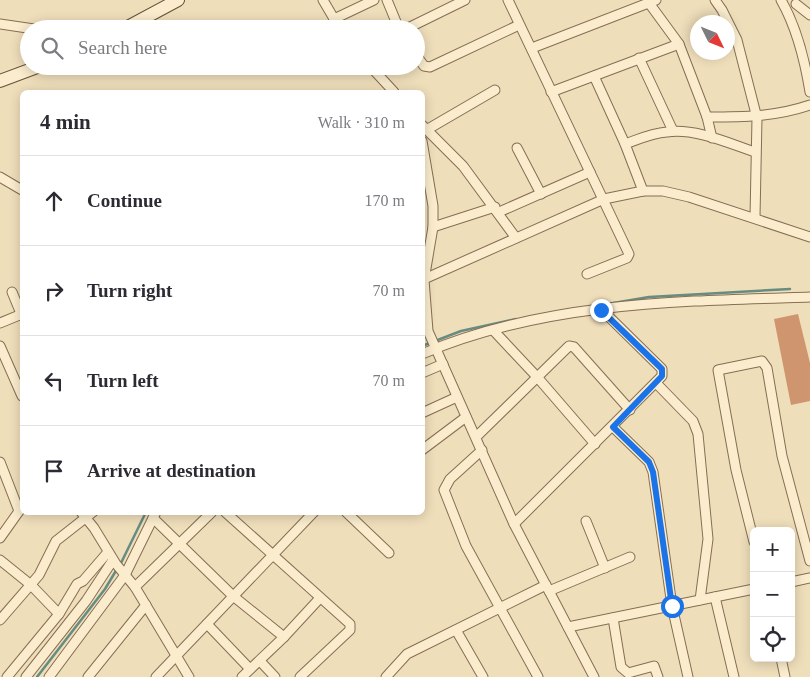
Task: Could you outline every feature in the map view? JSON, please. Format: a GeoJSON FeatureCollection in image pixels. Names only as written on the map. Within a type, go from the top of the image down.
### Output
{"type":"FeatureCollection","features":[{"type":"Feature","properties":{"kind":"street"},"geometry":{"type":"LineString","coordinates":[[141,20],[178,0]]}},
{"type":"Feature","properties":{"kind":"street"},"geometry":{"type":"LineString","coordinates":[[323,0],[334,19],[374,0]]}},
{"type":"Feature","properties":{"kind":"street"},"geometry":{"type":"LineString","coordinates":[[387,0],[395,20]]}},
{"type":"Feature","properties":{"kind":"street"},"geometry":{"type":"LineString","coordinates":[[424,20],[465,0]]}},
{"type":"Feature","properties":{"kind":"street"},"geometry":{"type":"LineString","coordinates":[[508,0],[629,255],[587,274]]}},
{"type":"Feature","properties":{"kind":"street"},"geometry":{"type":"LineString","coordinates":[[715,0],[737,40],[758,118],[755,152],[755,217]]}},
{"type":"Feature","properties":{"kind":"street"},"geometry":{"type":"LineString","coordinates":[[781,0],[789,15],[803,56],[810,92]]}},
{"type":"Feature","properties":{"kind":"street"},"geometry":{"type":"LineString","coordinates":[[532,48],[652,2],[678,44],[707,117],[712,138]]}},
{"type":"Feature","properties":{"kind":"street"},"geometry":{"type":"LineString","coordinates":[[789,15],[797,2],[810,16]]}},
{"type":"Feature","properties":{"kind":"street"},"geometry":{"type":"LineString","coordinates":[[0,24],[20,27]]}},
{"type":"Feature","properties":{"kind":"street"},"geometry":{"type":"LineString","coordinates":[[425,66],[430,66],[519,25]]}},
{"type":"Feature","properties":{"kind":"street"},"geometry":{"type":"LineString","coordinates":[[551,92],[678,44]]}},
{"type":"Feature","properties":{"kind":"street"},"geometry":{"type":"LineString","coordinates":[[639,58],[673,131]]}},
{"type":"Feature","properties":{"kind":"street"},"geometry":{"type":"LineString","coordinates":[[0,81],[20,74]]}},
{"type":"Feature","properties":{"kind":"street"},"geometry":{"type":"LineString","coordinates":[[378,75],[392,90]]}},
{"type":"Feature","properties":{"kind":"street"},"geometry":{"type":"LineString","coordinates":[[594,76],[625,144],[643,190]]}},
{"type":"Feature","properties":{"kind":"street"},"geometry":{"type":"LineString","coordinates":[[495,90],[425,127],[464,166],[516,238]]}},
{"type":"Feature","properties":{"kind":"street"},"geometry":{"type":"LineString","coordinates":[[707,117],[758,118],[810,106]]}},
{"type":"Feature","properties":{"kind":"street"},"geometry":{"type":"LineString","coordinates":[[625,144],[652,135],[673,131],[712,138],[755,152]]}},
{"type":"Feature","properties":{"kind":"street"},"geometry":{"type":"LineString","coordinates":[[517,148],[541,194]]}},
{"type":"Feature","properties":{"kind":"street"},"geometry":{"type":"LineString","coordinates":[[425,158],[432,196],[433,226],[425,269]]}},
{"type":"Feature","properties":{"kind":"street"},"geometry":{"type":"LineString","coordinates":[[433,226],[497,210],[541,194],[590,172]]}},
{"type":"Feature","properties":{"kind":"street"},"geometry":{"type":"LineString","coordinates":[[0,177],[20,189]]}},
{"type":"Feature","properties":{"kind":"street"},"geometry":{"type":"LineString","coordinates":[[425,279],[604,199],[643,190],[663,191],[755,217],[810,237]]}},
{"type":"Feature","properties":{"kind":"street"},"geometry":{"type":"LineString","coordinates":[[12,292],[20,310]]}},
{"type":"Feature","properties":{"kind":"street"},"geometry":{"type":"LineString","coordinates":[[425,352],[434,346],[493,330],[601,310],[659,302],[810,297]]}},
{"type":"Feature","properties":{"kind":"street"},"geometry":{"type":"LineString","coordinates":[[514,524],[662,376],[662,369],[601,310]]}},
{"type":"Feature","properties":{"kind":"street"},"geometry":{"type":"LineString","coordinates":[[0,323],[20,316]]}},
{"type":"Feature","properties":{"kind":"street"},"geometry":{"type":"LineString","coordinates":[[425,318],[428,331],[456,397],[482,450],[514,524],[594,677]]}},
{"type":"Feature","properties":{"kind":"street"},"geometry":{"type":"LineString","coordinates":[[493,330],[538,378],[595,444]]}},
{"type":"Feature","properties":{"kind":"street"},"geometry":{"type":"LineString","coordinates":[[476,437],[538,378],[566,348],[572,346],[630,410]]}},
{"type":"Feature","properties":{"kind":"street"},"geometry":{"type":"LineString","coordinates":[[1,351],[20,392]]}},
{"type":"Feature","properties":{"kind":"street"},"geometry":{"type":"LineString","coordinates":[[750,527],[736,470],[718,370],[762,361],[768,368],[782,456],[810,560]]}},
{"type":"Feature","properties":{"kind":"street"},"geometry":{"type":"LineString","coordinates":[[425,372],[443,364]]}},
{"type":"Feature","properties":{"kind":"street"},"geometry":{"type":"LineString","coordinates":[[656,383],[693,421],[698,434],[708,539],[700,600]]}},
{"type":"Feature","properties":{"kind":"street"},"geometry":{"type":"LineString","coordinates":[[425,411],[456,397]]}},
{"type":"Feature","properties":{"kind":"street"},"geometry":{"type":"LineString","coordinates":[[425,448],[466,417]]}},
{"type":"Feature","properties":{"kind":"street"},"geometry":{"type":"LineString","coordinates":[[613,427],[649,462],[653,472],[672,606],[688,677]]}},
{"type":"Feature","properties":{"kind":"street"},"geometry":{"type":"LineString","coordinates":[[482,450],[450,479],[444,490],[466,546],[538,677]]}},
{"type":"Feature","properties":{"kind":"street"},"geometry":{"type":"LineString","coordinates":[[0,462],[20,507]]}},
{"type":"Feature","properties":{"kind":"street"},"geometry":{"type":"LineString","coordinates":[[0,538],[3,527],[20,510]]}},
{"type":"Feature","properties":{"kind":"street"},"geometry":{"type":"LineString","coordinates":[[0,620],[41,570],[56,541],[86,515]]}},
{"type":"Feature","properties":{"kind":"street"},"geometry":{"type":"LineString","coordinates":[[88,515],[117,565],[135,587],[189,677]]}},
{"type":"Feature","properties":{"kind":"street"},"geometry":{"type":"LineString","coordinates":[[26,677],[117,565],[154,515],[180,544],[233,596],[284,637]]}},
{"type":"Feature","properties":{"kind":"street"},"geometry":{"type":"LineString","coordinates":[[135,587],[209,515]]}},
{"type":"Feature","properties":{"kind":"street"},"geometry":{"type":"LineString","coordinates":[[228,515],[351,627],[300,677]]}},
{"type":"Feature","properties":{"kind":"street"},"geometry":{"type":"LineString","coordinates":[[156,677],[311,515]]}},
{"type":"Feature","properties":{"kind":"street"},"geometry":{"type":"LineString","coordinates":[[349,515],[389,553]]}},
{"type":"Feature","properties":{"kind":"street"},"geometry":{"type":"LineString","coordinates":[[586,521],[604,568]]}},
{"type":"Feature","properties":{"kind":"street"},"geometry":{"type":"LineString","coordinates":[[391,675],[407,654],[500,608],[630,557]]}},
{"type":"Feature","properties":{"kind":"street"},"geometry":{"type":"LineString","coordinates":[[0,560],[31,584],[59,614]]}},
{"type":"Feature","properties":{"kind":"street"},"geometry":{"type":"LineString","coordinates":[[7,677],[59,614],[77,584],[117,565]]}},
{"type":"Feature","properties":{"kind":"street"},"geometry":{"type":"LineString","coordinates":[[49,677],[117,565]]}},
{"type":"Feature","properties":{"kind":"street"},"geometry":{"type":"LineString","coordinates":[[795,581],[810,578]]}},
{"type":"Feature","properties":{"kind":"street"},"geometry":{"type":"LineString","coordinates":[[568,627],[750,590]]}},
{"type":"Feature","properties":{"kind":"street"},"geometry":{"type":"LineString","coordinates":[[715,597],[734,677]]}},
{"type":"Feature","properties":{"kind":"street"},"geometry":{"type":"LineString","coordinates":[[242,677],[284,637],[320,598]]}},
{"type":"Feature","properties":{"kind":"street"},"geometry":{"type":"LineString","coordinates":[[88,677],[146,605]]}},
{"type":"Feature","properties":{"kind":"street"},"geometry":{"type":"LineString","coordinates":[[614,618],[621,667],[628,673],[654,666],[658,677]]}},
{"type":"Feature","properties":{"kind":"street"},"geometry":{"type":"LineString","coordinates":[[207,624],[250,669]]}},
{"type":"Feature","properties":{"kind":"street"},"geometry":{"type":"LineString","coordinates":[[456,630],[483,677]]}},
{"type":"Feature","properties":{"kind":"street"},"geometry":{"type":"LineString","coordinates":[[260,661],[275,677]]}},
{"type":"Feature","properties":{"kind":"street"},"geometry":{"type":"LineString","coordinates":[[781,662],[785,677]]}},
{"type":"Feature","properties":{"kind":"building"},"geometry":{"type":"Polygon","coordinates":[[[798,314],[810,363],[810,401],[791,405],[774,319],[798,314]]]}},
{"type":"Feature","properties":{"kind":"waterway"},"geometry":{"type":"LineString","coordinates":[[524,318],[649,297],[790,289]]}},
{"type":"Feature","properties":{"kind":"waterway"},"geometry":{"type":"LineString","coordinates":[[425,345],[461,331],[516,319]]}},
{"type":"Feature","properties":{"kind":"waterway"},"geometry":{"type":"LineString","coordinates":[[120,565],[145,515]]}},
{"type":"Feature","properties":{"kind":"waterway"},"geometry":{"type":"LineString","coordinates":[[37,677],[105,589],[117,569]]}},
{"type":"Feature","properties":{"kind":"route"},"geometry":{"type":"LineString","coordinates":[[601,310],[662,369],[663,373],[613,427],[649,462],[653,472],[672,606]]}}]}
